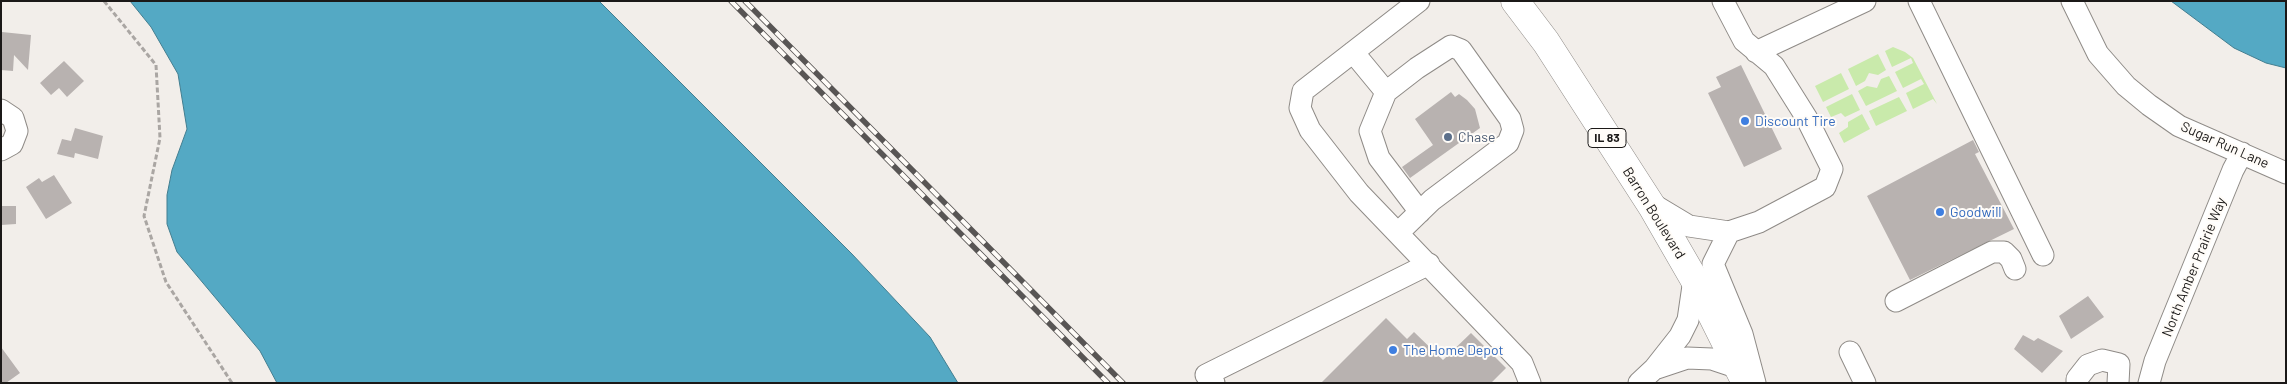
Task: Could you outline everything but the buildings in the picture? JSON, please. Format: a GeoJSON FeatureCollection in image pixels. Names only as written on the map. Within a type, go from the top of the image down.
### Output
{"type":"FeatureCollection","features":[{"type":"Feature","properties":{"kind":"main road","name":"Barron Boulevard"},"geometry":{"type":"LineString","coordinates":[[1515,1],[1546,42],[1648,202],[1694,279],[1747,378]]}},
{"type":"Feature","properties":{"kind":"street"},"geometry":{"type":"LineString","coordinates":[[1420,1],[1303,91],[1300,108],[1310,130],[1359,193],[1522,363],[1530,383]]}},
{"type":"Feature","properties":{"kind":"street"},"geometry":{"type":"LineString","coordinates":[[1648,202],[1689,226],[1729,232],[1759,222],[1825,187],[1832,169],[1806,117],[1774,66],[1744,41],[1723,1]]}},
{"type":"Feature","properties":{"kind":"street"},"geometry":{"type":"LineString","coordinates":[[1756,52],[1865,1]]}},
{"type":"Feature","properties":{"kind":"street"},"geometry":{"type":"LineString","coordinates":[[1919,1],[2043,255]]}},
{"type":"Feature","properties":{"kind":"street","name":"Sugar Run Lane"},"geometry":{"type":"LineString","coordinates":[[2072,1],[2098,54],[2126,86],[2179,126],[2286,173]]}},
{"type":"Feature","properties":{"kind":"street"},"geometry":{"type":"LineString","coordinates":[[1398,234],[1420,212],[1432,200],[1508,144],[1513,130],[1510,119],[1462,50],[1452,46],[1417,68],[1386,92],[1370,132],[1379,158],[1420,212]]}},
{"type":"Feature","properties":{"kind":"street"},"geometry":{"type":"LineString","coordinates":[[1353,52],[1386,92]]}},
{"type":"Feature","properties":{"kind":"street"},"geometry":{"type":"LineString","coordinates":[[1,110],[14,118],[17,131],[12,144],[1,150]]}},
{"type":"Feature","properties":{"kind":"street","name":"North Amber Prairie Way"},"geometry":{"type":"LineString","coordinates":[[2149,383],[2159,352],[2232,170],[2242,153]]}},
{"type":"Feature","properties":{"kind":"street"},"geometry":{"type":"LineString","coordinates":[[1729,232],[1713,264],[1742,334],[1747,378]]}},
{"type":"Feature","properties":{"kind":"street"},"geometry":{"type":"LineString","coordinates":[[1898,304],[1992,252],[2004,252],[2013,264]]}},
{"type":"Feature","properties":{"kind":"street"},"geometry":{"type":"LineString","coordinates":[[1214,383],[1206,375],[1429,264]]}},
{"type":"Feature","properties":{"kind":"street"},"geometry":{"type":"LineString","coordinates":[[1647,376],[1680,336],[1688,320],[1694,279]]}},
{"type":"Feature","properties":{"kind":"street"},"geometry":{"type":"LineString","coordinates":[[1850,352],[1865,383]]}},
{"type":"Feature","properties":{"kind":"street"},"geometry":{"type":"LineString","coordinates":[[1647,376],[1686,358],[1712,359],[1747,378]]}},
{"type":"Feature","properties":{"kind":"street"},"geometry":{"type":"LineString","coordinates":[[2077,383],[2077,379],[2088,365],[2102,360],[2119,364],[2118,383]]}},
{"type":"Feature","properties":{"kind":"path"},"geometry":{"type":"LineString","coordinates":[[104,1],[156,65],[160,138],[144,216],[166,282],[232,383]]}},
{"type":"Feature","properties":{"kind":"green space"},"geometry":{"type":"Polygon","coordinates":[[[1893,47],[1913,58],[1937,104],[1933,99],[1913,109],[1906,93],[1924,84],[1921,79],[1903,88],[1895,72],[1913,63],[1911,58],[1892,67],[1885,51],[1893,47]]]}},
{"type":"Feature","properties":{"kind":"green space"},"geometry":{"type":"Polygon","coordinates":[[[1878,54],[1886,70],[1878,75],[1869,73],[1865,81],[1856,86],[1848,69],[1878,54]]]}},
{"type":"Feature","properties":{"kind":"green space"},"geometry":{"type":"Polygon","coordinates":[[[1841,73],[1849,89],[1823,102],[1815,86],[1841,73]]]}},
{"type":"Feature","properties":{"kind":"green space"},"geometry":{"type":"Polygon","coordinates":[[[1889,76],[1897,91],[1866,106],[1858,91],[1867,86],[1877,88],[1881,79],[1889,76]]]}},
{"type":"Feature","properties":{"kind":"green space"},"geometry":{"type":"Polygon","coordinates":[[[1852,94],[1860,110],[1845,117],[1841,113],[1831,117],[1826,107],[1852,94]]]}},
{"type":"Feature","properties":{"kind":"green space"},"geometry":{"type":"Polygon","coordinates":[[[1899,97],[1907,111],[1876,126],[1869,111],[1899,97]]]}},
{"type":"Feature","properties":{"kind":"green space"},"geometry":{"type":"Polygon","coordinates":[[[1862,114],[1870,129],[1844,143],[1839,133],[1848,127],[1848,122],[1862,114]]]}},
{"type":"Feature","properties":{"kind":"water"},"geometry":{"type":"Polygon","coordinates":[[[130,1],[599,1],[852,254],[930,337],[958,383],[277,383],[260,351],[177,252],[167,224],[167,195],[172,170],[187,129],[178,74],[151,27],[130,1]]]}},
{"type":"Feature","properties":{"kind":"water"},"geometry":{"type":"Polygon","coordinates":[[[2171,1],[2286,1],[2286,68],[2266,63],[2234,48],[2171,1]]]}},
{"type":"Feature","properties":{"kind":"railway"},"geometry":{"type":"LineString","coordinates":[[731,1],[1108,383]]}},
{"type":"Feature","properties":{"kind":"railway"},"geometry":{"type":"LineString","coordinates":[[745,1],[1123,383]]}},
{"type":"Feature","properties":{"kind":"place","name":"Discount Tire"},"geometry":{"type":"Point","coordinates":[1745,121]}},
{"type":"Feature","properties":{"kind":"place","name":"Chase"},"geometry":{"type":"Point","coordinates":[1448,137]}},
{"type":"Feature","properties":{"kind":"place","name":"Goodwill"},"geometry":{"type":"Point","coordinates":[1940,212]}},
{"type":"Feature","properties":{"kind":"place","name":"The Home Depot"},"geometry":{"type":"Point","coordinates":[1393,350]}}]}
